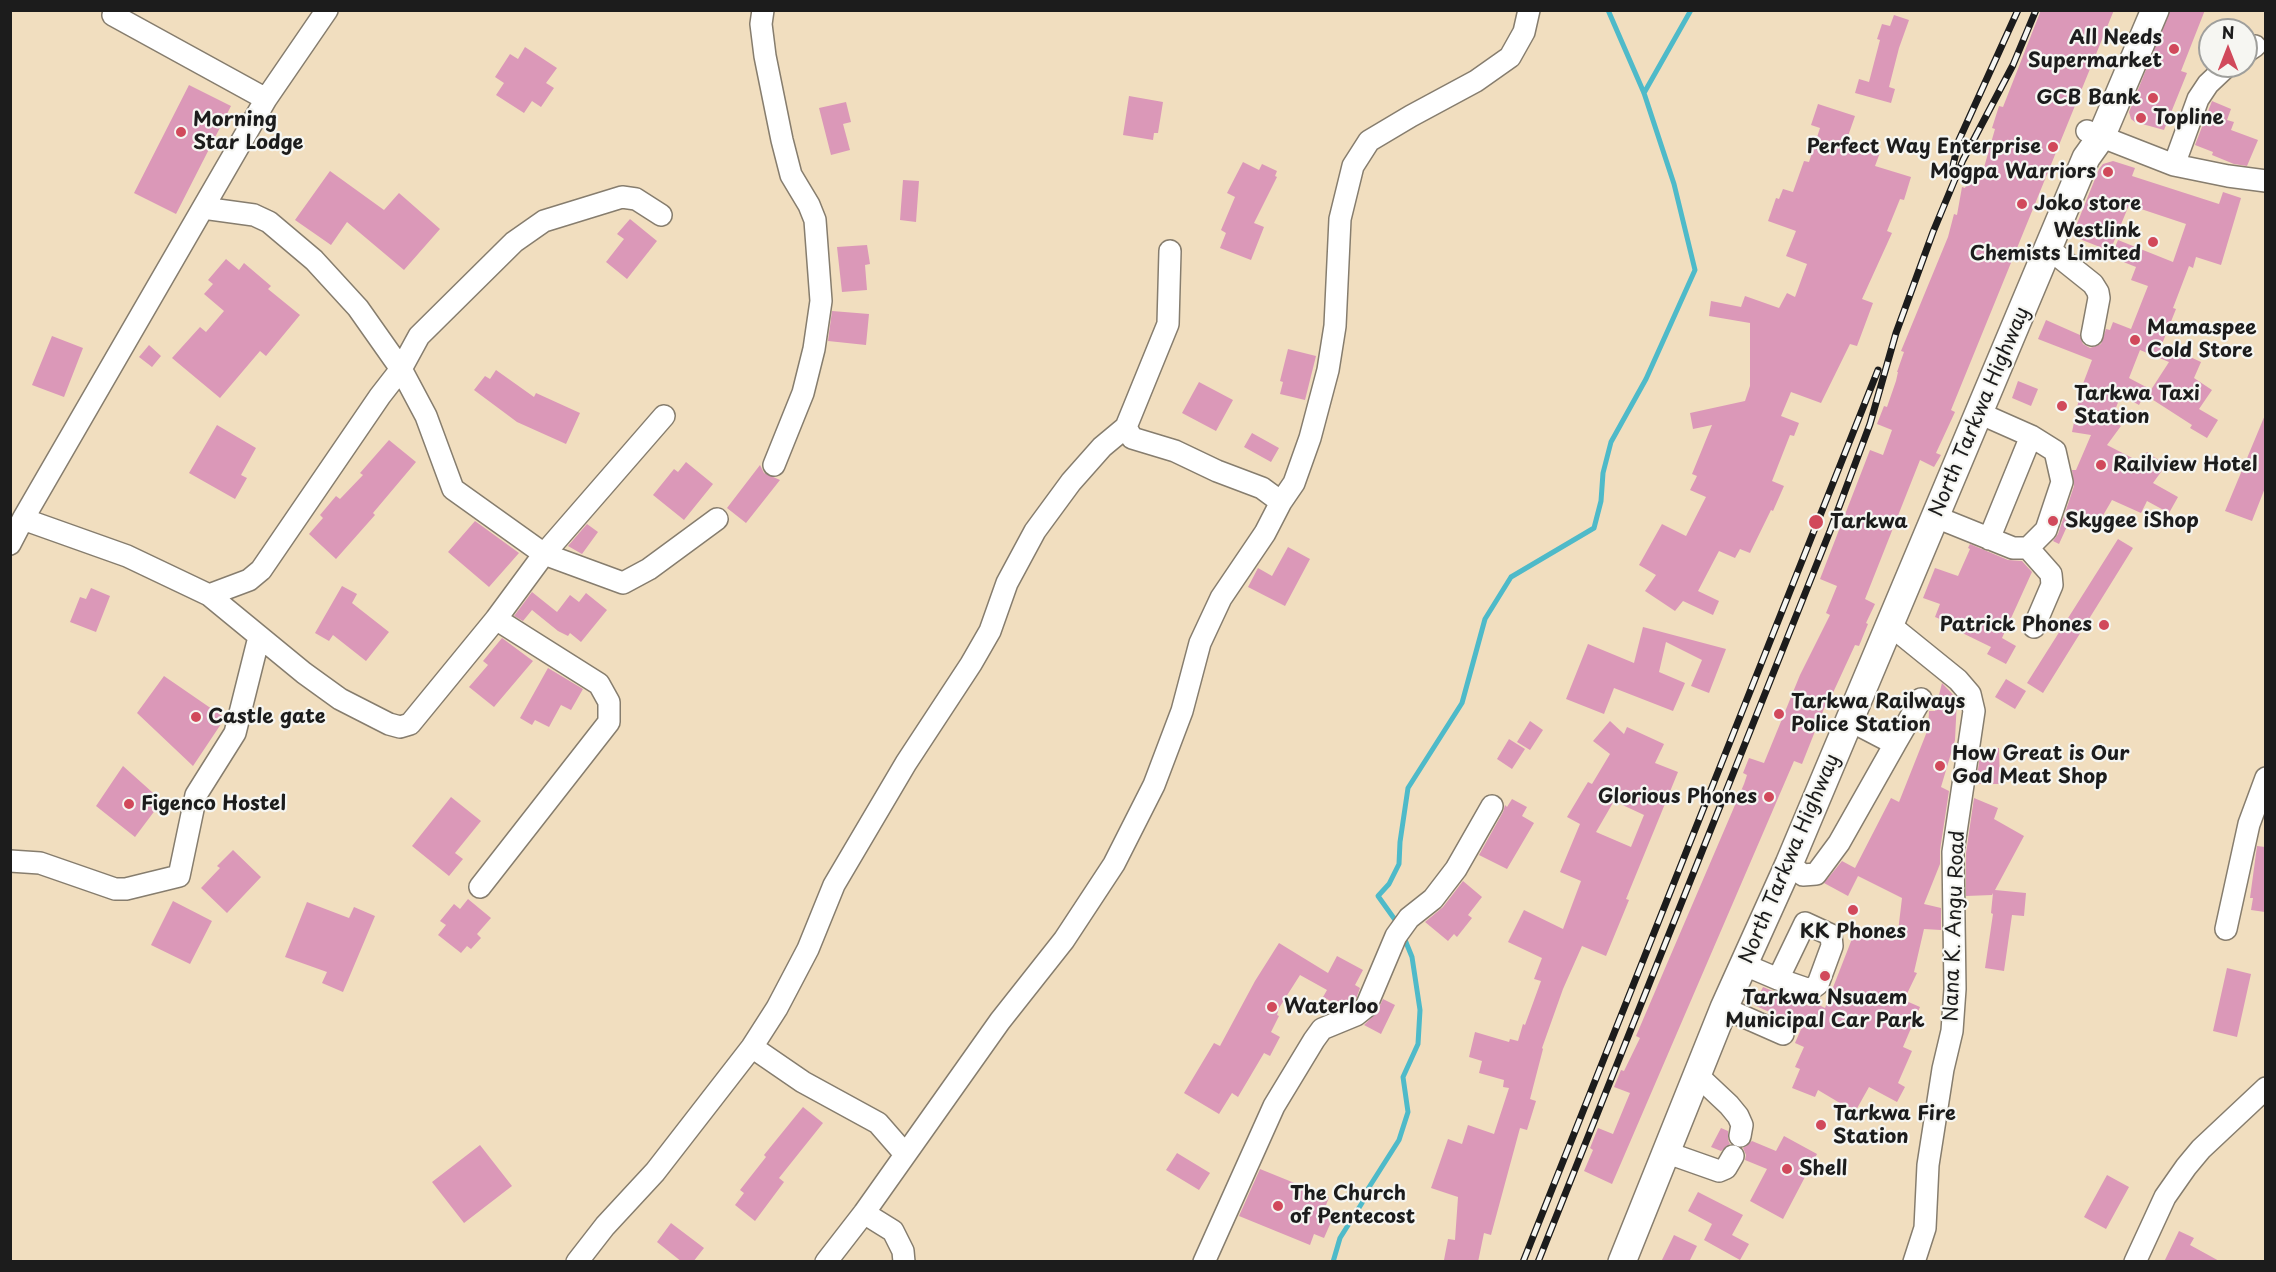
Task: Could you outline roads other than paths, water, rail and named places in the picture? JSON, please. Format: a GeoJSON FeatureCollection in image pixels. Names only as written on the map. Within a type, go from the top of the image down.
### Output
{"type":"FeatureCollection","features":[{"type":"Feature","properties":{"kind":"main road","name":"North Tarkwa Highway"},"geometry":{"type":"LineString","coordinates":[[1622,1262],[1696,1074],[1790,864],[2048,248],[2091,142],[2139,10]]}},
{"type":"Feature","properties":{"kind":"main road","name":"North Tarkwa Highway"},"geometry":{"type":"LineString","coordinates":[[2091,142],[2155,10]]}},
{"type":"Feature","properties":{"kind":"street"},"geometry":{"type":"LineString","coordinates":[[10,544],[266,99],[327,10]]}},
{"type":"Feature","properties":{"kind":"street"},"geometry":{"type":"LineString","coordinates":[[763,10],[761,24],[765,56],[790,175],[809,205],[815,220],[821,301],[814,349],[803,393],[774,465]]}},
{"type":"Feature","properties":{"kind":"street"},"geometry":{"type":"LineString","coordinates":[[826,1262],[864,1213],[1000,1022],[1064,940],[1114,864],[1154,785],[1182,711],[1200,643],[1216,607],[1265,533],[1294,483],[1319,410],[1335,326],[1341,219],[1353,166],[1369,141],[1476,81],[1510,57],[1524,32],[1529,10]]}},
{"type":"Feature","properties":{"kind":"street"},"geometry":{"type":"LineString","coordinates":[[113,15],[266,99]]}},
{"type":"Feature","properties":{"kind":"street"},"geometry":{"type":"LineString","coordinates":[[2174,165],[2198,99],[2214,78]]}},
{"type":"Feature","properties":{"kind":"street"},"geometry":{"type":"LineString","coordinates":[[2091,142],[2174,165],[2265,181]]}},
{"type":"Feature","properties":{"kind":"street"},"geometry":{"type":"LineString","coordinates":[[208,596],[249,580],[261,570],[380,396],[401,369],[410,350],[429,324],[514,242],[544,221],[622,197],[636,199],[661,215]]}},
{"type":"Feature","properties":{"kind":"street"},"geometry":{"type":"LineString","coordinates":[[203,208],[254,215],[269,222],[314,260],[358,308],[401,369],[426,416],[453,489],[544,554],[623,583],[650,568],[717,519]]}},
{"type":"Feature","properties":{"kind":"street"},"geometry":{"type":"LineString","coordinates":[[2048,248],[2093,284],[2098,292],[2099,298],[2092,335]]}},
{"type":"Feature","properties":{"kind":"street"},"geometry":{"type":"LineString","coordinates":[[577,1262],[655,1172],[752,1047],[777,1008],[808,949],[834,885],[906,764],[990,631],[1007,583],[1035,531],[1071,482],[1102,447],[1126,427],[1168,324],[1170,251]]}},
{"type":"Feature","properties":{"kind":"street"},"geometry":{"type":"LineString","coordinates":[[1936,517],[2013,548],[2028,548],[2046,530],[2062,482],[2055,451],[2031,436],[1979,413]]}},
{"type":"Feature","properties":{"kind":"street"},"geometry":{"type":"LineString","coordinates":[[23,519],[127,556],[208,596],[340,699],[389,724],[400,727],[410,724],[496,619],[544,554],[664,416]]}},
{"type":"Feature","properties":{"kind":"street"},"geometry":{"type":"LineString","coordinates":[[1126,427],[1132,438],[1175,451],[1217,471],[1262,488],[1281,502]]}},
{"type":"Feature","properties":{"kind":"street"},"geometry":{"type":"LineString","coordinates":[[1989,539],[2031,436]]}},
{"type":"Feature","properties":{"kind":"street"},"geometry":{"type":"LineString","coordinates":[[2028,548],[2051,574],[2052,585],[2034,627]]}},
{"type":"Feature","properties":{"kind":"street"},"geometry":{"type":"LineString","coordinates":[[480,887],[609,722],[609,702],[599,684],[496,619]]}},
{"type":"Feature","properties":{"kind":"street","name":"Nana K. Angu Road"},"geometry":{"type":"LineString","coordinates":[[1890,625],[1970,693],[1974,711],[1953,852],[1955,989],[1952,1031],[1943,1069],[1928,1166],[1925,1228],[1914,1262]]}},
{"type":"Feature","properties":{"kind":"street"},"geometry":{"type":"LineString","coordinates":[[10,861],[40,863],[115,889],[126,889],[179,876],[196,795],[235,733],[259,637]]}},
{"type":"Feature","properties":{"kind":"street"},"geometry":{"type":"LineString","coordinates":[[1790,864],[1803,875],[1816,874],[1839,843],[1921,699]]}},
{"type":"Feature","properties":{"kind":"street"},"geometry":{"type":"LineString","coordinates":[[1849,720],[1895,744]]}},
{"type":"Feature","properties":{"kind":"street"},"geometry":{"type":"LineString","coordinates":[[2226,929],[2249,824],[2265,778]]}},
{"type":"Feature","properties":{"kind":"street"},"geometry":{"type":"LineString","coordinates":[[1204,1262],[1274,1107],[1322,1029],[1356,1015],[1366,1007],[1396,936],[1409,918],[1433,899],[1456,869],[1492,806]]}},
{"type":"Feature","properties":{"kind":"street"},"geometry":{"type":"LineString","coordinates":[[1745,965],[1778,979]]}},
{"type":"Feature","properties":{"kind":"street"},"geometry":{"type":"LineString","coordinates":[[1724,1008],[1783,1034]]}},
{"type":"Feature","properties":{"kind":"street"},"geometry":{"type":"LineString","coordinates":[[752,1047],[803,1082],[878,1123],[905,1154]]}},
{"type":"Feature","properties":{"kind":"street"},"geometry":{"type":"LineString","coordinates":[[1665,1152],[1719,1171],[1726,1167],[1737,1146],[1742,1125],[1738,1116],[1696,1074]]}},
{"type":"Feature","properties":{"kind":"street"},"geometry":{"type":"LineString","coordinates":[[2135,1262],[2165,1197],[2187,1167],[2201,1149],[2265,1088]]}},
{"type":"Feature","properties":{"kind":"street"},"geometry":{"type":"LineString","coordinates":[[864,1213],[893,1231],[903,1251],[904,1262]]}},
{"type":"Feature","properties":{"kind":"waterway"},"geometry":{"type":"LineString","coordinates":[[1398,924],[1378,896],[1389,884],[1399,864],[1408,788],[1462,703],[1485,619],[1511,577],[1594,528],[1601,501],[1603,473],[1611,442],[1646,379],[1695,270],[1674,184],[1644,93],[1608,10]]}},
{"type":"Feature","properties":{"kind":"waterway"},"geometry":{"type":"LineString","coordinates":[[1644,93],[1691,10]]}},
{"type":"Feature","properties":{"kind":"waterway"},"geometry":{"type":"LineString","coordinates":[[1333,1262],[1340,1238],[1399,1140],[1408,1112],[1403,1077],[1418,1044],[1420,1010],[1412,957],[1403,935]]}},
{"type":"Feature","properties":{"kind":"railway"},"geometry":{"type":"LineString","coordinates":[[1951,174],[1959,140],[2018,10]]}},
{"type":"Feature","properties":{"kind":"railway"},"geometry":{"type":"LineString","coordinates":[[1538,1262],[1830,531],[1870,424],[1896,333],[1933,232],[1963,160],[2013,65],[2036,10]]}},
{"type":"Feature","properties":{"kind":"railway"},"geometry":{"type":"LineString","coordinates":[[1523,1262],[1878,370]]}},
{"type":"Feature","properties":{"kind":"place","name":"All Needs Supermarket"},"geometry":{"type":"Point","coordinates":[2174,49]}},
{"type":"Feature","properties":{"kind":"place","name":"GCB Bank"},"geometry":{"type":"Point","coordinates":[2153,98]}},
{"type":"Feature","properties":{"kind":"place","name":"Topline"},"geometry":{"type":"Point","coordinates":[2141,118]}},
{"type":"Feature","properties":{"kind":"place","name":"Morning Star Lodge"},"geometry":{"type":"Point","coordinates":[181,132]}},
{"type":"Feature","properties":{"kind":"place","name":"Perfect Way Enterprise"},"geometry":{"type":"Point","coordinates":[2053,147]}},
{"type":"Feature","properties":{"kind":"place","name":"Mogpa Warriors"},"geometry":{"type":"Point","coordinates":[2108,172]}},
{"type":"Feature","properties":{"kind":"place","name":"Joko store"},"geometry":{"type":"Point","coordinates":[2022,204]}},
{"type":"Feature","properties":{"kind":"place","name":"Westlink Chemists Limited"},"geometry":{"type":"Point","coordinates":[2153,242]}},
{"type":"Feature","properties":{"kind":"place","name":"Mamaspee Cold Store"},"geometry":{"type":"Point","coordinates":[2135,340]}},
{"type":"Feature","properties":{"kind":"place","name":"Tarkwa Taxi Station"},"geometry":{"type":"Point","coordinates":[2062,406]}},
{"type":"Feature","properties":{"kind":"place","name":"Railview Hotel"},"geometry":{"type":"Point","coordinates":[2101,465]}},
{"type":"Feature","properties":{"kind":"place","name":"Skygee iShop"},"geometry":{"type":"Point","coordinates":[2053,521]}},
{"type":"Feature","properties":{"kind":"place","name":"Tarkwa"},"geometry":{"type":"Point","coordinates":[1816,522]}},
{"type":"Feature","properties":{"kind":"place","name":"Patrick Phones"},"geometry":{"type":"Point","coordinates":[2104,625]}},
{"type":"Feature","properties":{"kind":"place","name":"Tarkwa Railways Police Station"},"geometry":{"type":"Point","coordinates":[1779,714]}},
{"type":"Feature","properties":{"kind":"place","name":"Castle gate"},"geometry":{"type":"Point","coordinates":[196,717]}},
{"type":"Feature","properties":{"kind":"place","name":"How Great is Our God Meat Shop"},"geometry":{"type":"Point","coordinates":[1940,766]}},
{"type":"Feature","properties":{"kind":"place","name":"Glorious Phones"},"geometry":{"type":"Point","coordinates":[1769,797]}},
{"type":"Feature","properties":{"kind":"place","name":"Figenco Hostel"},"geometry":{"type":"Point","coordinates":[129,804]}},
{"type":"Feature","properties":{"kind":"place","name":"KK Phones"},"geometry":{"type":"Point","coordinates":[1853,910]}},
{"type":"Feature","properties":{"kind":"place","name":"Tarkwa Nsuaem Municipal Car Park"},"geometry":{"type":"Point","coordinates":[1825,976]}},
{"type":"Feature","properties":{"kind":"place","name":"Waterloo"},"geometry":{"type":"Point","coordinates":[1272,1007]}},
{"type":"Feature","properties":{"kind":"place","name":"Tarkwa Fire Station"},"geometry":{"type":"Point","coordinates":[1821,1125]}},
{"type":"Feature","properties":{"kind":"place","name":"Shell"},"geometry":{"type":"Point","coordinates":[1787,1169]}},
{"type":"Feature","properties":{"kind":"place","name":"The Church of Pentecost"},"geometry":{"type":"Point","coordinates":[1278,1206]}}]}
